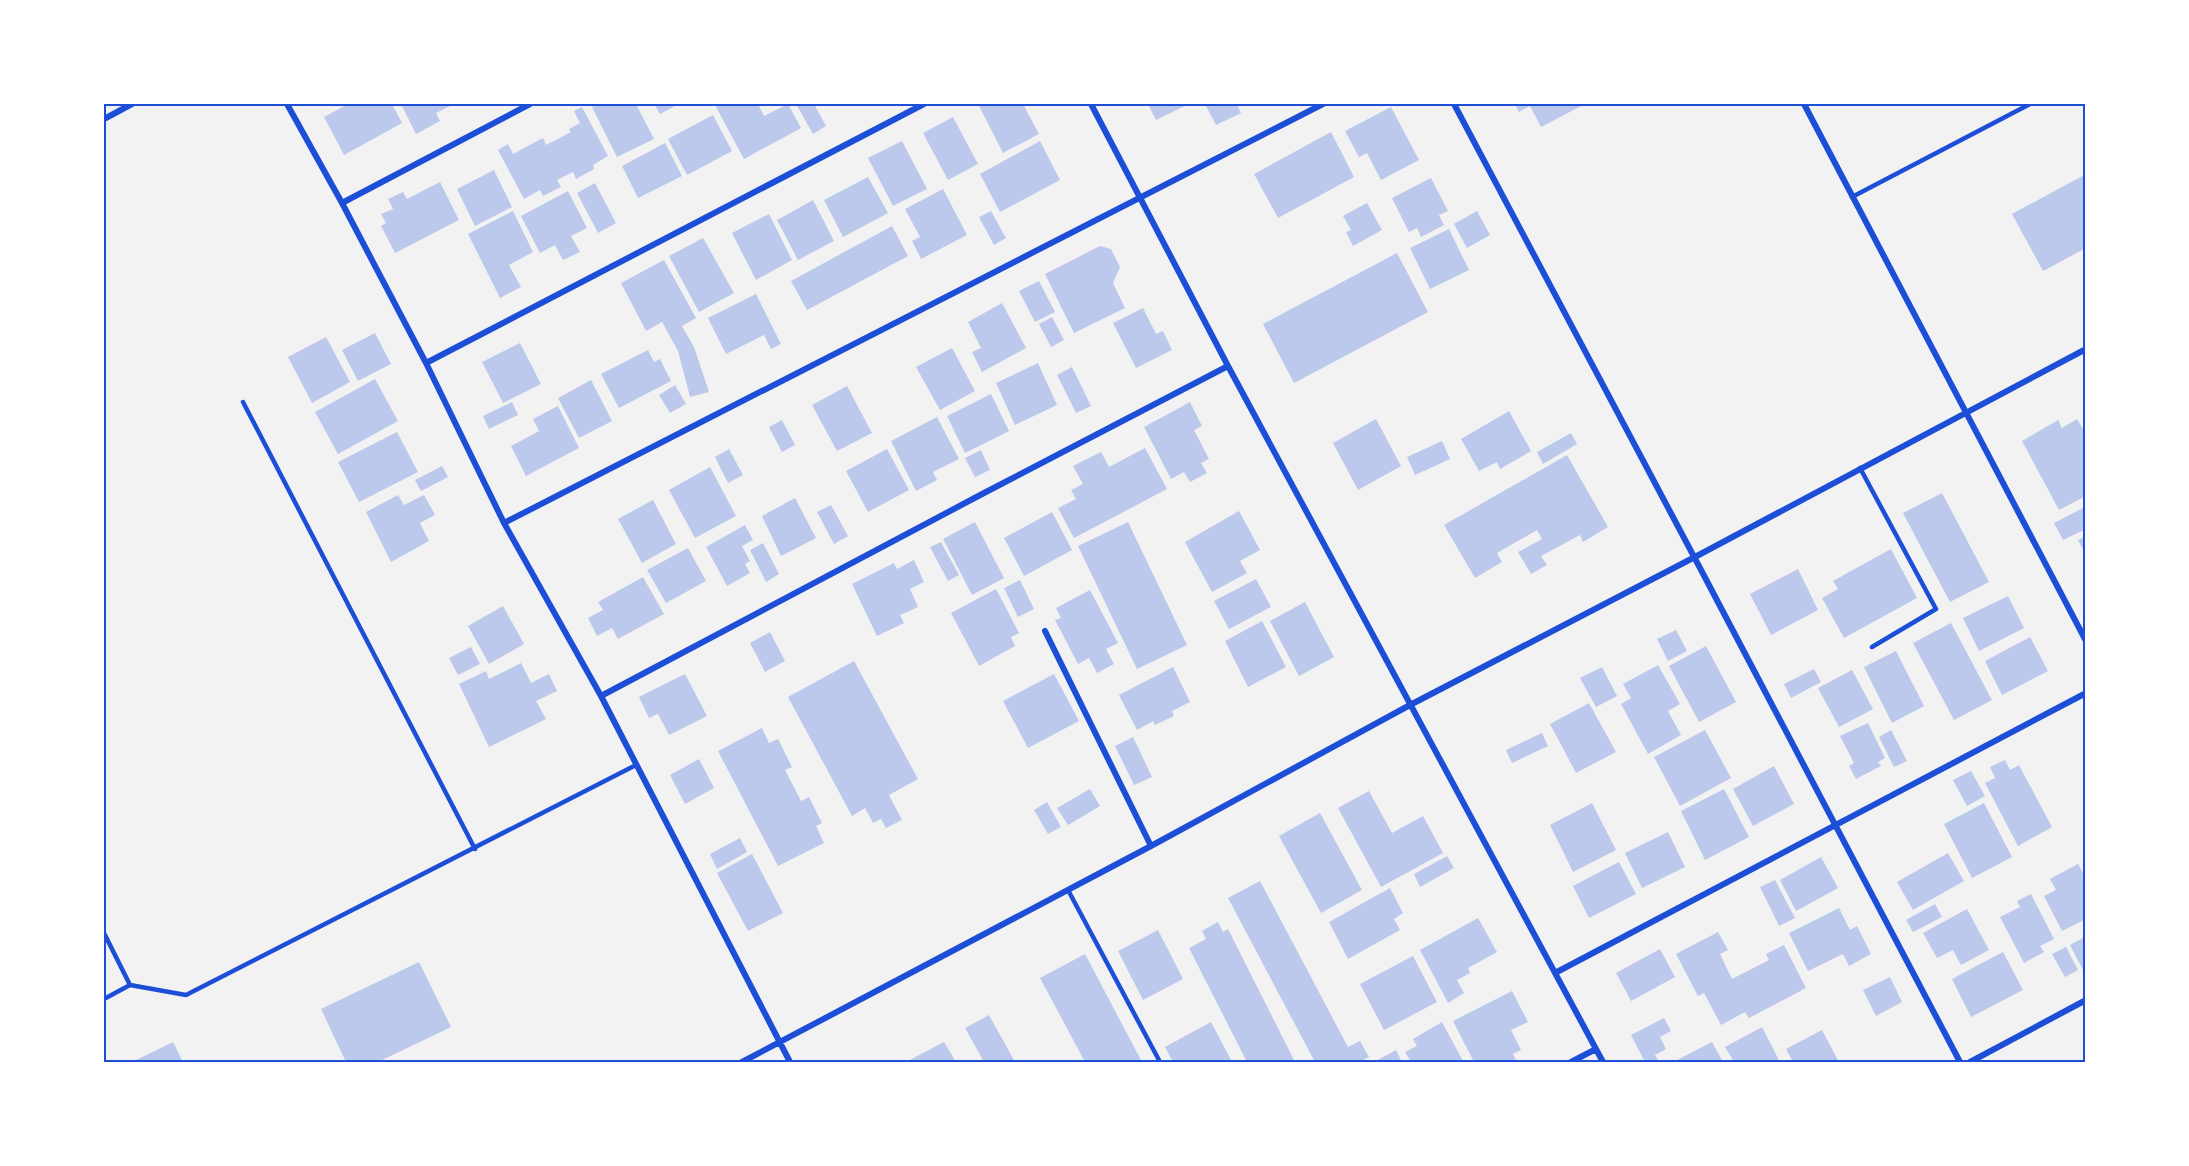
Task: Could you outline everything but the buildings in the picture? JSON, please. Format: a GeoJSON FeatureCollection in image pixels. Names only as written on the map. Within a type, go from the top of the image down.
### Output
{"type":"FeatureCollection","features":[{"type":"Feature","properties":{"kind":"street"},"geometry":{"type":"LineString","coordinates":[[104,118],[132,104]]}},
{"type":"Feature","properties":{"kind":"street"},"geometry":{"type":"LineString","coordinates":[[287,104],[426,363],[504,523],[601,696],[790,1062]]}},
{"type":"Feature","properties":{"kind":"street"},"geometry":{"type":"LineString","coordinates":[[342,203],[530,104]]}},
{"type":"Feature","properties":{"kind":"street"},"geometry":{"type":"LineString","coordinates":[[426,363],[924,104]]}},
{"type":"Feature","properties":{"kind":"street"},"geometry":{"type":"LineString","coordinates":[[1091,104],[1228,366],[1603,1062]]}},
{"type":"Feature","properties":{"kind":"street"},"geometry":{"type":"LineString","coordinates":[[504,523],[1323,104]]}},
{"type":"Feature","properties":{"kind":"street"},"geometry":{"type":"LineString","coordinates":[[1454,104],[1960,1062]]}},
{"type":"Feature","properties":{"kind":"street"},"geometry":{"type":"LineString","coordinates":[[1804,104],[2085,641]]}},
{"type":"Feature","properties":{"kind":"street"},"geometry":{"type":"LineString","coordinates":[[742,1062],[1151,846],[1410,705],[1693,558],[2085,349]]}},
{"type":"Feature","properties":{"kind":"street"},"geometry":{"type":"LineString","coordinates":[[601,696],[1228,366]]}},
{"type":"Feature","properties":{"kind":"street"},"geometry":{"type":"LineString","coordinates":[[1045,631],[1151,846]]}},
{"type":"Feature","properties":{"kind":"street"},"geometry":{"type":"LineString","coordinates":[[1555,973],[2085,693]]}},
{"type":"Feature","properties":{"kind":"street"},"geometry":{"type":"LineString","coordinates":[[1970,1062],[2085,1000]]}},
{"type":"Feature","properties":{"kind":"street"},"geometry":{"type":"LineString","coordinates":[[1571,1062],[1596,1049]]}},
{"type":"Feature","properties":{"kind":"lane"},"geometry":{"type":"LineString","coordinates":[[1852,196],[2030,104]]}},
{"type":"Feature","properties":{"kind":"lane"},"geometry":{"type":"LineString","coordinates":[[243,402],[475,849]]}},
{"type":"Feature","properties":{"kind":"lane"},"geometry":{"type":"LineString","coordinates":[[1860,468],[1936,609],[1872,646]]}},
{"type":"Feature","properties":{"kind":"lane"},"geometry":{"type":"LineString","coordinates":[[104,999],[130,985],[186,995],[636,765]]}},
{"type":"Feature","properties":{"kind":"lane"},"geometry":{"type":"LineString","coordinates":[[1068,890],[1160,1062]]}},
{"type":"Feature","properties":{"kind":"lane"},"geometry":{"type":"LineString","coordinates":[[104,933],[130,985]]}}]}
